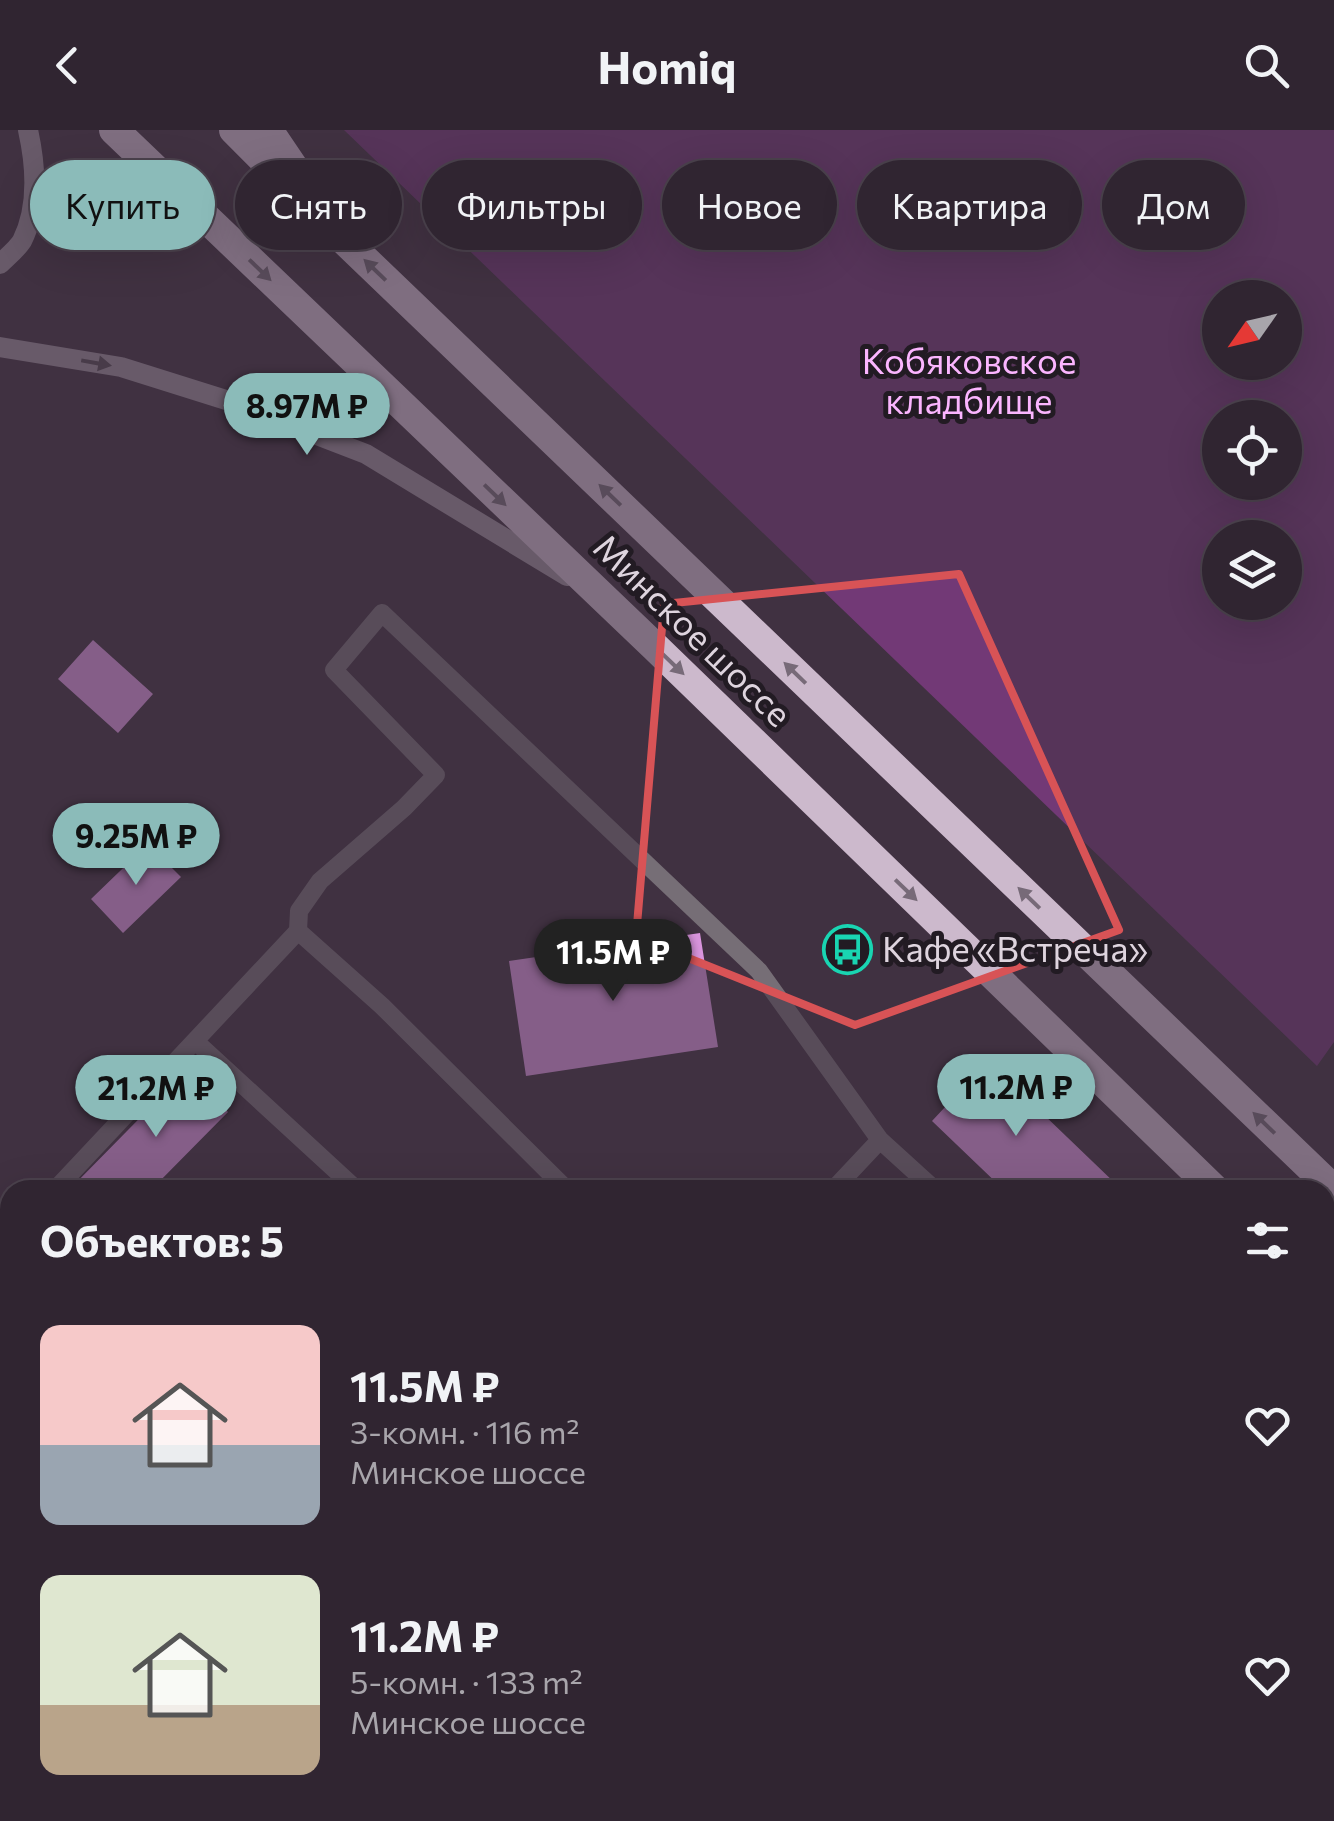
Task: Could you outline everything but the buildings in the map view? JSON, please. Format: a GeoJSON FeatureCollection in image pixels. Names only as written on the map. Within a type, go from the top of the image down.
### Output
{"type":"FeatureCollection","features":[{"type":"Feature","properties":{"kind":"highway","name":"Минское шоссе"},"geometry":{"type":"LineString","coordinates":[[114,130],[1205,1180]]}},
{"type":"Feature","properties":{"kind":"highway","name":"Минское шоссе"},"geometry":{"type":"LineString","coordinates":[[234,130],[264,160]]}},
{"type":"Feature","properties":{"kind":"highway"},"geometry":{"type":"LineString","coordinates":[[268,130],[288,160]]}},
{"type":"Feature","properties":{"kind":"highway","name":"Минское шоссе"},"geometry":{"type":"LineString","coordinates":[[355,250],[1324,1180]]}},
{"type":"Feature","properties":{"kind":"main road"},"geometry":{"type":"LineString","coordinates":[[0,264],[21,242],[34,200],[34,156],[28,130]]}},
{"type":"Feature","properties":{"kind":"main road"},"geometry":{"type":"LineString","coordinates":[[0,346],[121,368],[226,400],[366,454],[602,597]]}},
{"type":"Feature","properties":{"kind":"lane"},"geometry":{"type":"LineString","coordinates":[[64,1180],[298,931],[299,911],[320,881],[436,775],[334,670],[382,613],[759,972],[880,1140],[923,1180]]}},
{"type":"Feature","properties":{"kind":"lane"},"geometry":{"type":"LineString","coordinates":[[298,931],[382,1006],[557,1180]]}},
{"type":"Feature","properties":{"kind":"lane"},"geometry":{"type":"LineString","coordinates":[[195,1041],[346,1180]]}},
{"type":"Feature","properties":{"kind":"lane"},"geometry":{"type":"LineString","coordinates":[[1149,1126],[1189,1180]]}},
{"type":"Feature","properties":{"kind":"lane"},"geometry":{"type":"LineString","coordinates":[[843,1180],[880,1140]]}},
{"type":"Feature","properties":{"kind":"highlighted area"},"geometry":{"type":"Polygon","coordinates":[[[959,574],[1119,930],[855,1025],[636,937],[664,604],[959,574]]]}},
{"type":"Feature","properties":{"kind":"green space","name":"Кобяковское кладбище"},"geometry":{"type":"Polygon","coordinates":[[[344,130],[1334,130],[1334,1042],[1317,1066],[469,250],[642,250],[642,160],[422,160],[422,205],[402,186],[402,160],[375,160],[344,130]]]}},
{"type":"Feature","properties":{"kind":"place","name":"Кафе «Встреча»"},"geometry":{"type":"Point","coordinates":[847,950]}}]}
